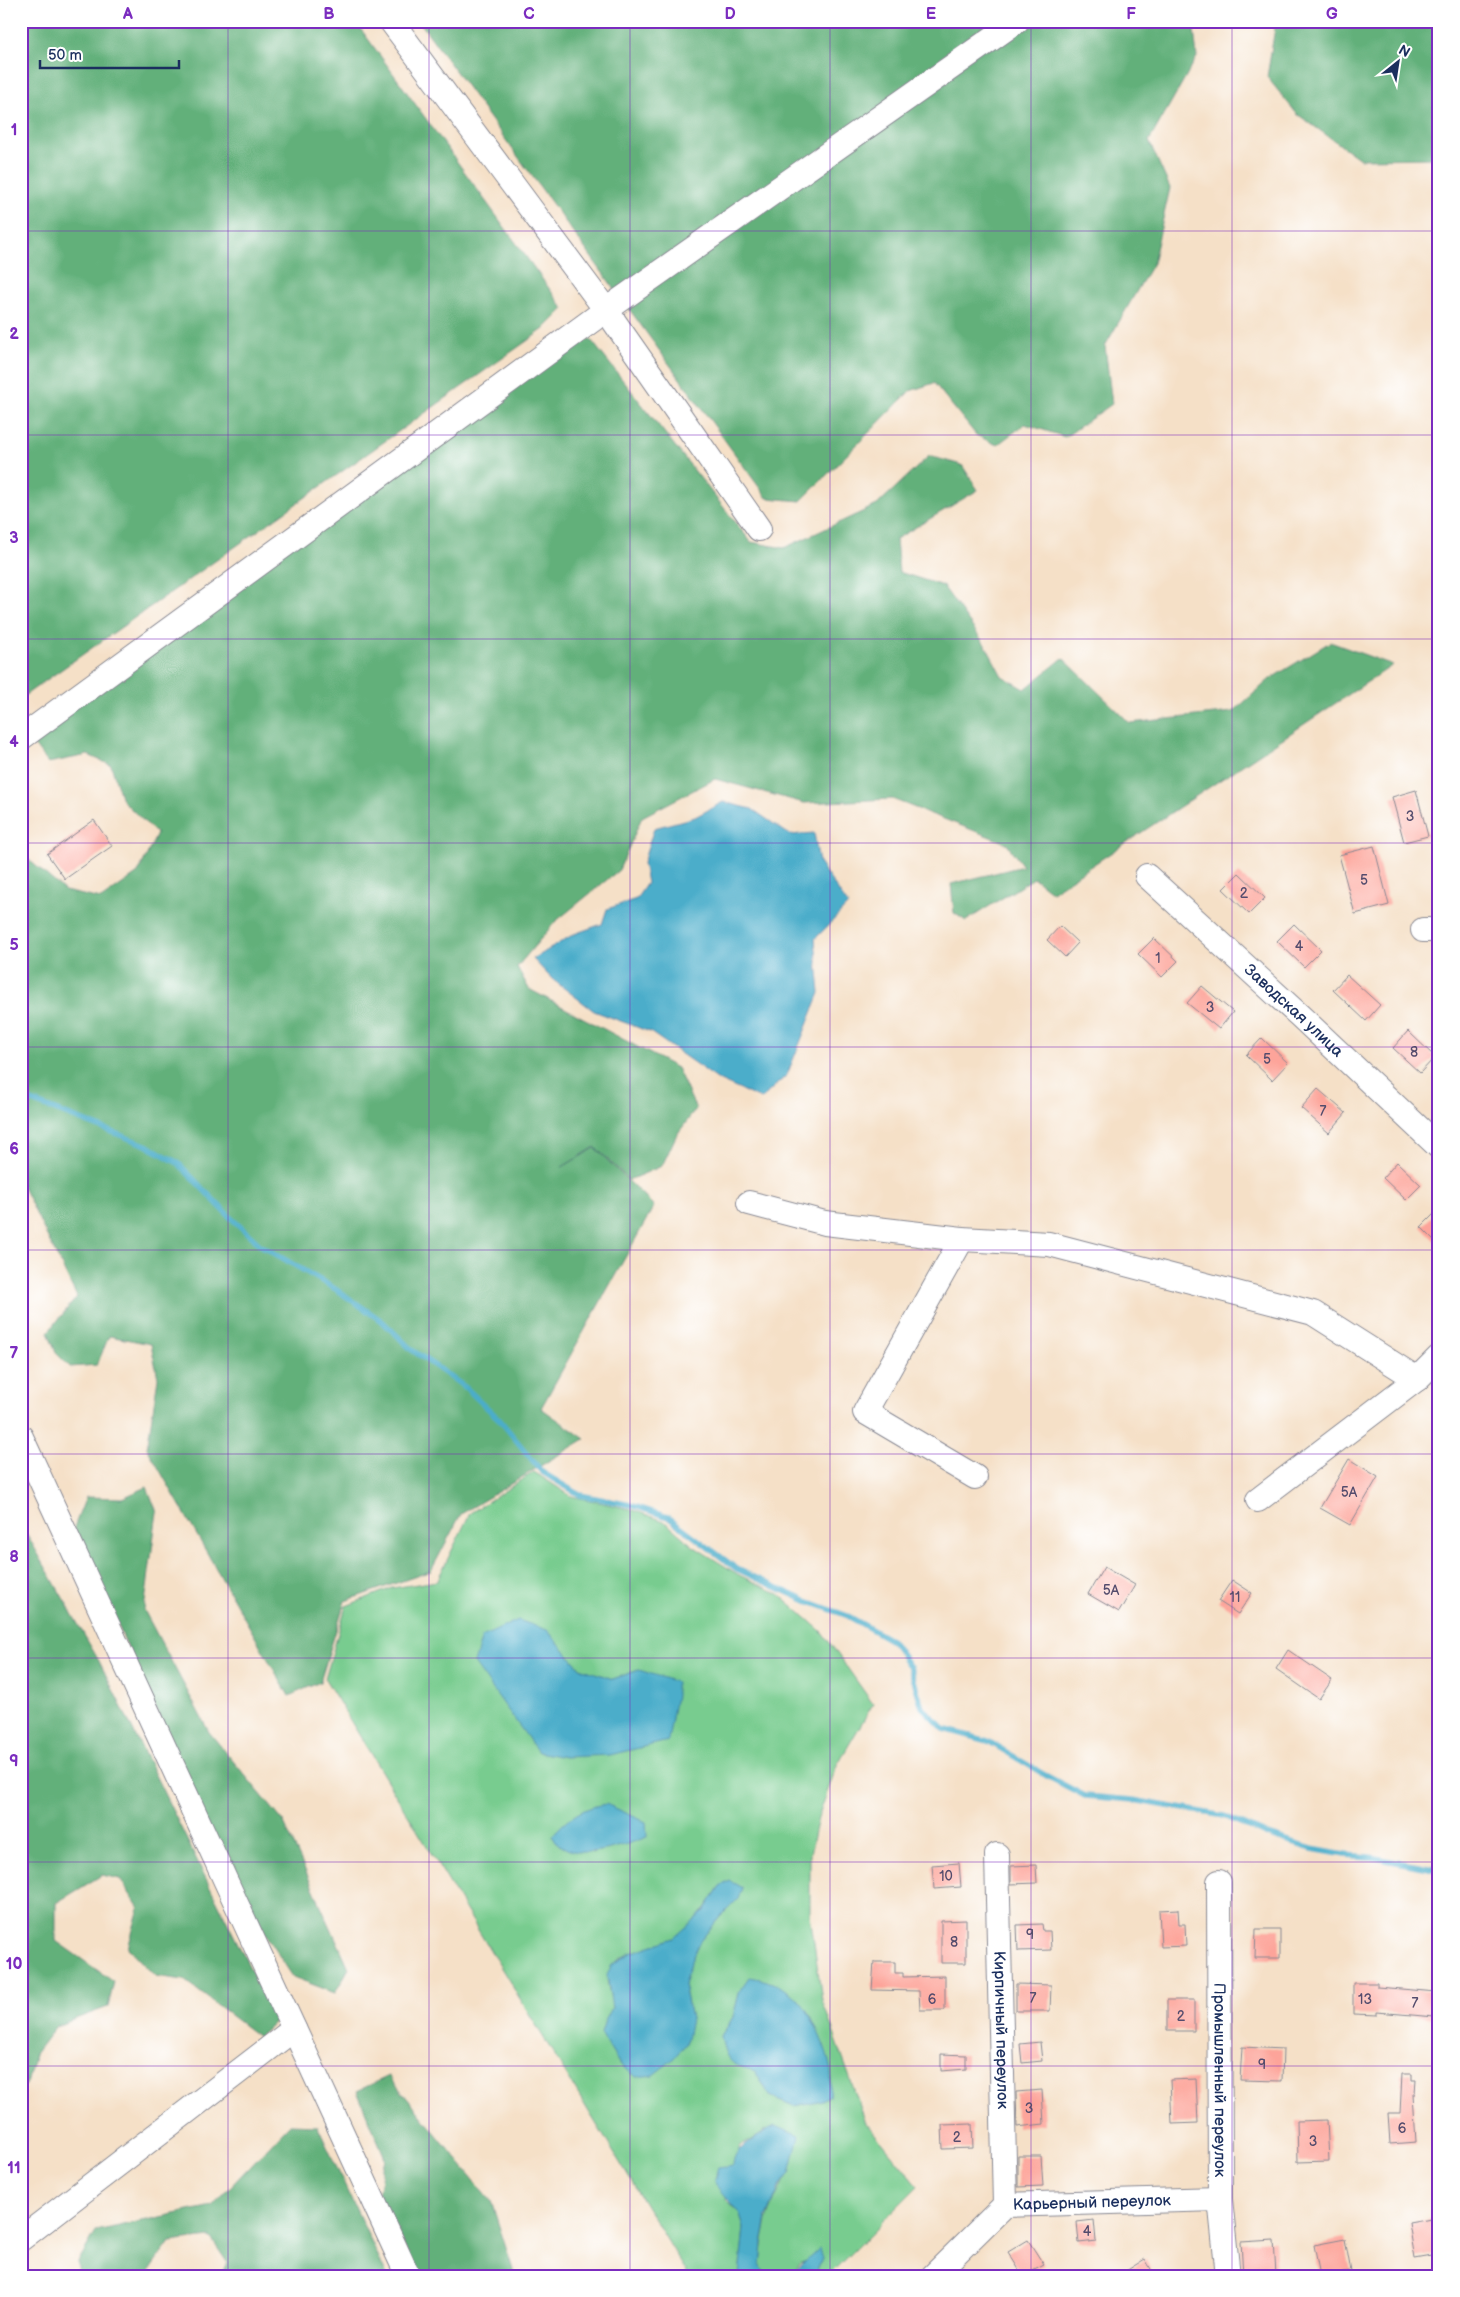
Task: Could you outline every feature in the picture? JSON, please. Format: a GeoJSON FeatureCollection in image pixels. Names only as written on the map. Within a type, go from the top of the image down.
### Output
{"type":"FeatureCollection","features":[{"type":"Feature","properties":{"kind":"street"},"geometry":{"type":"LineString","coordinates":[[391,21],[606,310],[760,529]]}},
{"type":"Feature","properties":{"kind":"street"},"geometry":{"type":"LineString","coordinates":[[21,738],[606,310],[1017,21]]}},
{"type":"Feature","properties":{"kind":"street","name":"Заводская улица"},"geometry":{"type":"LineString","coordinates":[[1147,876],[1293,1009],[1439,1147]]}},
{"type":"Feature","properties":{"kind":"street"},"geometry":{"type":"LineString","coordinates":[[749,1203],[825,1223],[962,1239],[1049,1244],[1313,1313],[1429,1366],[1258,1500]]}},
{"type":"Feature","properties":{"kind":"street"},"geometry":{"type":"LineString","coordinates":[[962,1239],[865,1412],[975,1477]]}},
{"type":"Feature","properties":{"kind":"street"},"geometry":{"type":"LineString","coordinates":[[21,1437],[408,2276]]}},
{"type":"Feature","properties":{"kind":"street","name":"Кирпичный переулок"},"geometry":{"type":"LineString","coordinates":[[997,1855],[1005,2206]]}},
{"type":"Feature","properties":{"kind":"street","name":"Промышленный переулок"},"geometry":{"type":"LineString","coordinates":[[1219,1882],[1220,2199],[1228,2276]]}},
{"type":"Feature","properties":{"kind":"street"},"geometry":{"type":"LineString","coordinates":[[21,2239],[294,2029]]}},
{"type":"Feature","properties":{"kind":"street","name":"Карьерный переулок"},"geometry":{"type":"LineString","coordinates":[[933,2276],[1005,2206],[1220,2199]]}},
{"type":"Feature","properties":{"kind":"green space"},"geometry":{"type":"Polygon","coordinates":[[[21,21],[355,21],[564,309],[544,329],[21,698],[21,21]]]}},
{"type":"Feature","properties":{"kind":"green space"},"geometry":{"type":"Polygon","coordinates":[[[419,21],[1193,21],[1197,57],[1149,141],[1170,188],[1153,263],[1105,346],[1112,404],[1065,437],[1025,424],[997,445],[976,435],[934,383],[910,391],[801,501],[767,498],[419,21]]]}},
{"type":"Feature","properties":{"kind":"green space"},"geometry":{"type":"Polygon","coordinates":[[[1270,21],[1436,21],[1439,27],[1439,158],[1360,159],[1297,114],[1267,77],[1275,28],[1270,21]]]}},
{"type":"Feature","properties":{"kind":"green space"},"geometry":{"type":"Polygon","coordinates":[[[565,338],[591,340],[751,542],[784,548],[877,505],[929,456],[962,465],[978,490],[896,539],[899,572],[943,586],[986,646],[1002,676],[1025,689],[1063,658],[1130,723],[1233,712],[1270,679],[1330,642],[1393,665],[1052,892],[1034,878],[966,921],[954,913],[951,884],[1023,866],[1006,843],[892,799],[804,803],[715,779],[642,817],[619,870],[555,922],[517,967],[529,989],[677,1068],[696,1109],[676,1136],[662,1166],[629,1180],[595,1147],[562,1167],[595,1148],[654,1206],[541,1408],[585,1439],[461,1514],[431,1571],[345,1601],[320,1682],[289,1696],[147,1448],[158,1378],[151,1344],[109,1336],[97,1365],[70,1367],[56,1353],[48,1332],[77,1297],[21,1183],[21,853],[65,891],[101,899],[138,873],[157,834],[122,800],[111,765],[88,755],[48,763],[23,731],[565,338]]]}},
{"type":"Feature","properties":{"kind":"green space"},"geometry":{"type":"Polygon","coordinates":[[[534,1472],[571,1496],[630,1509],[664,1521],[693,1546],[739,1575],[779,1594],[822,1632],[873,1704],[837,1765],[818,1818],[810,1854],[810,1914],[822,2000],[866,2123],[918,2186],[828,2276],[814,2276],[823,2258],[801,2263],[790,2276],[768,2276],[760,2266],[768,2217],[777,2195],[790,2173],[766,2129],[753,2140],[740,2146],[733,2166],[726,2199],[739,2212],[744,2228],[739,2276],[689,2276],[325,1679],[346,1606],[392,1588],[437,1581],[470,1513],[534,1472]],[[547,1630],[538,1752],[639,1670],[613,1679],[580,1668],[547,1630]],[[606,1805],[576,1816],[552,1837],[592,1853],[604,1849],[645,1822],[606,1805]],[[720,1886],[694,1921],[675,1938],[658,1946],[639,1950],[621,1958],[609,1972],[607,1980],[612,2006],[601,2034],[620,2065],[691,2019],[684,1985],[690,1963],[700,1941],[738,1899],[720,1886]],[[740,1990],[733,2017],[721,2037],[755,2071],[770,2096],[794,2106],[822,2100],[830,2095],[825,2055],[811,2016],[740,1990]]]}},
{"type":"Feature","properties":{"kind":"green space"},"geometry":{"type":"Polygon","coordinates":[[[147,1487],[157,1512],[144,1610],[209,1732],[283,1821],[349,1968],[335,1993],[293,1977],[236,1889],[74,1527],[86,1497],[122,1498],[147,1487]]]}},
{"type":"Feature","properties":{"kind":"green space"},"geometry":{"type":"Polygon","coordinates":[[[21,1524],[99,1661],[276,2021],[259,2037],[184,1980],[155,1976],[128,1948],[139,1908],[120,1879],[102,1875],[56,1903],[56,1941],[114,1982],[108,2007],[56,2026],[35,2054],[27,2084],[21,2088],[21,1524]]]}},
{"type":"Feature","properties":{"kind":"green space"},"geometry":{"type":"Polygon","coordinates":[[[389,2076],[491,2201],[515,2276],[419,2276],[378,2194],[385,2158],[357,2091],[389,2076]]]}},
{"type":"Feature","properties":{"kind":"green space"},"geometry":{"type":"Polygon","coordinates":[[[290,2124],[317,2125],[387,2276],[221,2276],[227,2262],[210,2237],[170,2242],[146,2276],[78,2276],[78,2262],[96,2231],[212,2206],[290,2124]]]}},
{"type":"Feature","properties":{"kind":"water"},"geometry":{"type":"Polygon","coordinates":[[[723,802],[752,809],[790,835],[814,833],[819,863],[848,905],[815,939],[820,993],[787,1075],[761,1099],[720,1081],[650,1032],[594,1011],[552,979],[533,959],[574,934],[602,924],[607,909],[636,899],[647,883],[643,863],[654,828],[695,817],[723,802]]]}},
{"type":"Feature","properties":{"kind":"water"},"geometry":{"type":"Polygon","coordinates":[[[518,1620],[547,1630],[580,1668],[613,1679],[639,1670],[676,1682],[676,1695],[668,1741],[610,1755],[565,1757],[538,1752],[474,1663],[482,1637],[518,1620]]]}},
{"type":"Feature","properties":{"kind":"water"},"geometry":{"type":"Polygon","coordinates":[[[606,1804],[646,1822],[647,1837],[605,1850],[582,1852],[572,1851],[563,1847],[552,1836],[563,1824],[582,1811],[606,1804]]]}},
{"type":"Feature","properties":{"kind":"water"},"geometry":{"type":"Polygon","coordinates":[[[730,1881],[742,1888],[738,1899],[700,1941],[690,1963],[684,1985],[691,2019],[686,2044],[671,2061],[653,2075],[637,2077],[620,2065],[601,2034],[612,2008],[607,1974],[612,1965],[630,1953],[674,1938],[703,1912],[720,1886],[730,1881]]]}},
{"type":"Feature","properties":{"kind":"water"},"geometry":{"type":"Polygon","coordinates":[[[749,1977],[767,1981],[785,1989],[795,1996],[807,2010],[823,2043],[829,2064],[831,2075],[830,2095],[822,2100],[794,2106],[770,2096],[755,2071],[735,2064],[728,2057],[721,2037],[733,2017],[740,1990],[749,1977]]]}},
{"type":"Feature","properties":{"kind":"water"},"geometry":{"type":"Polygon","coordinates":[[[776,2126],[799,2136],[790,2173],[779,2188],[767,2217],[760,2266],[768,2276],[739,2276],[744,2228],[739,2212],[714,2182],[718,2168],[733,2166],[737,2152],[765,2131],[776,2126]]]}},
{"type":"Feature","properties":{"kind":"water"},"geometry":{"type":"Polygon","coordinates":[[[820,2248],[823,2258],[814,2276],[790,2276],[820,2248]]]}},
{"type":"Feature","properties":{"kind":"building"},"geometry":{"type":"Polygon","coordinates":[[[1416,790],[1428,836],[1404,842],[1392,797],[1416,790]]]}},
{"type":"Feature","properties":{"kind":"building"},"geometry":{"type":"Polygon","coordinates":[[[94,820],[112,846],[65,879],[47,854],[94,820]]]}},
{"type":"Feature","properties":{"kind":"building"},"geometry":{"type":"Polygon","coordinates":[[[1374,846],[1389,905],[1355,914],[1339,855],[1374,846]]]}},
{"type":"Feature","properties":{"kind":"building"},"geometry":{"type":"Polygon","coordinates":[[[1239,873],[1265,898],[1249,914],[1223,889],[1239,873]]]}},
{"type":"Feature","properties":{"kind":"building"},"geometry":{"type":"Polygon","coordinates":[[[1294,924],[1321,950],[1304,967],[1277,941],[1294,924]]]}},
{"type":"Feature","properties":{"kind":"building"},"geometry":{"type":"Polygon","coordinates":[[[1060,926],[1078,943],[1065,957],[1047,940],[1060,926]]]}},
{"type":"Feature","properties":{"kind":"building"},"geometry":{"type":"Polygon","coordinates":[[[1154,938],[1178,961],[1162,977],[1138,954],[1154,938]]]}},
{"type":"Feature","properties":{"kind":"building"},"geometry":{"type":"Polygon","coordinates":[[[1347,975],[1380,1005],[1366,1021],[1333,990],[1347,975]]]}},
{"type":"Feature","properties":{"kind":"building"},"geometry":{"type":"Polygon","coordinates":[[[1202,986],[1233,1012],[1219,1029],[1187,1003],[1202,986]]]}},
{"type":"Feature","properties":{"kind":"building"},"geometry":{"type":"Polygon","coordinates":[[[1408,1031],[1435,1057],[1420,1073],[1393,1048],[1408,1031]]]}},
{"type":"Feature","properties":{"kind":"building"},"geometry":{"type":"Polygon","coordinates":[[[1262,1038],[1288,1063],[1272,1080],[1246,1055],[1262,1038]]]}},
{"type":"Feature","properties":{"kind":"building"},"geometry":{"type":"Polygon","coordinates":[[[1318,1089],[1346,1113],[1329,1133],[1301,1108],[1318,1089]]]}},
{"type":"Feature","properties":{"kind":"building"},"geometry":{"type":"Polygon","coordinates":[[[1397,1162],[1421,1185],[1406,1200],[1383,1178],[1397,1162]]]}},
{"type":"Feature","properties":{"kind":"building"},"geometry":{"type":"Polygon","coordinates":[[[1439,1209],[1439,1245],[1421,1227],[1439,1209]]]}},
{"type":"Feature","properties":{"kind":"building"},"geometry":{"type":"Polygon","coordinates":[[[1349,1459],[1378,1477],[1350,1525],[1320,1508],[1349,1459]]]}},
{"type":"Feature","properties":{"kind":"building"},"geometry":{"type":"Polygon","coordinates":[[[1104,1567],[1135,1585],[1119,1612],[1088,1594],[1104,1567]]]}},
{"type":"Feature","properties":{"kind":"building"},"geometry":{"type":"Polygon","coordinates":[[[1232,1580],[1252,1593],[1238,1614],[1218,1601],[1232,1580]]]}},
{"type":"Feature","properties":{"kind":"building"},"geometry":{"type":"Polygon","coordinates":[[[1288,1650],[1332,1680],[1319,1699],[1276,1669],[1288,1650]]]}},
{"type":"Feature","properties":{"kind":"building"},"geometry":{"type":"Polygon","coordinates":[[[959,1863],[961,1887],[934,1889],[932,1865],[959,1863]]]}},
{"type":"Feature","properties":{"kind":"building"},"geometry":{"type":"Polygon","coordinates":[[[1036,1865],[1037,1883],[1011,1884],[1011,1866],[1036,1865]]]}},
{"type":"Feature","properties":{"kind":"building"},"geometry":{"type":"Polygon","coordinates":[[[1178,1909],[1179,1924],[1185,1924],[1186,1946],[1161,1947],[1159,1910],[1178,1909]]]}},
{"type":"Feature","properties":{"kind":"building"},"geometry":{"type":"Polygon","coordinates":[[[966,1920],[966,1963],[941,1963],[941,1921],[966,1920]]]}},
{"type":"Feature","properties":{"kind":"building"},"geometry":{"type":"Polygon","coordinates":[[[1042,1924],[1043,1931],[1050,1931],[1051,1950],[1018,1951],[1017,1925],[1042,1924]]]}},
{"type":"Feature","properties":{"kind":"building"},"geometry":{"type":"Polygon","coordinates":[[[1256,1929],[1280,1929],[1280,1958],[1255,1958],[1256,1929]]]}},
{"type":"Feature","properties":{"kind":"building"},"geometry":{"type":"Polygon","coordinates":[[[874,1962],[895,1962],[895,1973],[903,1973],[903,1977],[945,1976],[945,2010],[920,2010],[919,1991],[872,1990],[874,1962]]]}},
{"type":"Feature","properties":{"kind":"building"},"geometry":{"type":"Polygon","coordinates":[[[1353,1983],[1377,1983],[1377,1987],[1437,1992],[1435,2017],[1377,2012],[1377,2015],[1353,2014],[1353,1983]]]}},
{"type":"Feature","properties":{"kind":"building"},"geometry":{"type":"Polygon","coordinates":[[[1016,1984],[1051,1985],[1050,2011],[1016,2011],[1016,1984]]]}},
{"type":"Feature","properties":{"kind":"building"},"geometry":{"type":"Polygon","coordinates":[[[1167,2000],[1194,2000],[1194,2031],[1167,2031],[1167,2000]]]}},
{"type":"Feature","properties":{"kind":"building"},"geometry":{"type":"Polygon","coordinates":[[[1040,2042],[1042,2061],[1022,2063],[1020,2044],[1040,2042]]]}},
{"type":"Feature","properties":{"kind":"building"},"geometry":{"type":"Polygon","coordinates":[[[1242,2047],[1283,2049],[1282,2081],[1240,2080],[1242,2047]]]}},
{"type":"Feature","properties":{"kind":"building"},"geometry":{"type":"Polygon","coordinates":[[[941,2054],[966,2055],[966,2069],[941,2071],[941,2054]]]}},
{"type":"Feature","properties":{"kind":"building"},"geometry":{"type":"Polygon","coordinates":[[[1402,2074],[1412,2074],[1412,2080],[1416,2080],[1415,2094],[1413,2094],[1416,2142],[1390,2144],[1388,2113],[1400,2113],[1402,2074]]]}},
{"type":"Feature","properties":{"kind":"building"},"geometry":{"type":"Polygon","coordinates":[[[1196,2079],[1198,2123],[1172,2124],[1170,2080],[1196,2079]]]}},
{"type":"Feature","properties":{"kind":"building"},"geometry":{"type":"Polygon","coordinates":[[[1042,2090],[1044,2124],[1017,2127],[1016,2092],[1042,2090]]]}},
{"type":"Feature","properties":{"kind":"building"},"geometry":{"type":"Polygon","coordinates":[[[1327,2120],[1329,2161],[1298,2162],[1297,2121],[1327,2120]]]}},
{"type":"Feature","properties":{"kind":"building"},"geometry":{"type":"Polygon","coordinates":[[[972,2124],[973,2148],[943,2149],[942,2125],[972,2124]]]}},
{"type":"Feature","properties":{"kind":"building"},"geometry":{"type":"Polygon","coordinates":[[[1018,2156],[1041,2156],[1043,2186],[1018,2187],[1018,2156]]]}},
{"type":"Feature","properties":{"kind":"building"},"geometry":{"type":"Polygon","coordinates":[[[1431,2219],[1438,2255],[1415,2259],[1409,2223],[1431,2219]]]}},
{"type":"Feature","properties":{"kind":"building"},"geometry":{"type":"Polygon","coordinates":[[[1094,2220],[1096,2241],[1079,2243],[1077,2222],[1094,2220]]]}},
{"type":"Feature","properties":{"kind":"building"},"geometry":{"type":"Polygon","coordinates":[[[1345,2239],[1351,2272],[1320,2276],[1314,2245],[1345,2239]]]}},
{"type":"Feature","properties":{"kind":"building"},"geometry":{"type":"Polygon","coordinates":[[[1028,2240],[1044,2265],[1023,2276],[1008,2252],[1028,2240]]]}},
{"type":"Feature","properties":{"kind":"building"},"geometry":{"type":"Polygon","coordinates":[[[1274,2240],[1276,2276],[1243,2276],[1241,2242],[1274,2240]]]}},
{"type":"Feature","properties":{"kind":"building"},"geometry":{"type":"Polygon","coordinates":[[[1145,2259],[1155,2276],[1118,2276],[1145,2259]]]}},
{"type":"Feature","properties":{"kind":"waterway"},"geometry":{"type":"LineString","coordinates":[[21,1097],[146,1145],[178,1163],[260,1245],[337,1290],[382,1321],[412,1350],[466,1388],[499,1419],[542,1472],[580,1495],[631,1505],[668,1517],[737,1569],[804,1600],[848,1616],[892,1641],[910,1667],[922,1707],[944,1729],[988,1741],[1085,1796],[1133,1800],[1224,1816],[1270,1836],[1312,1849],[1370,1857],[1439,1870]]}}]}
